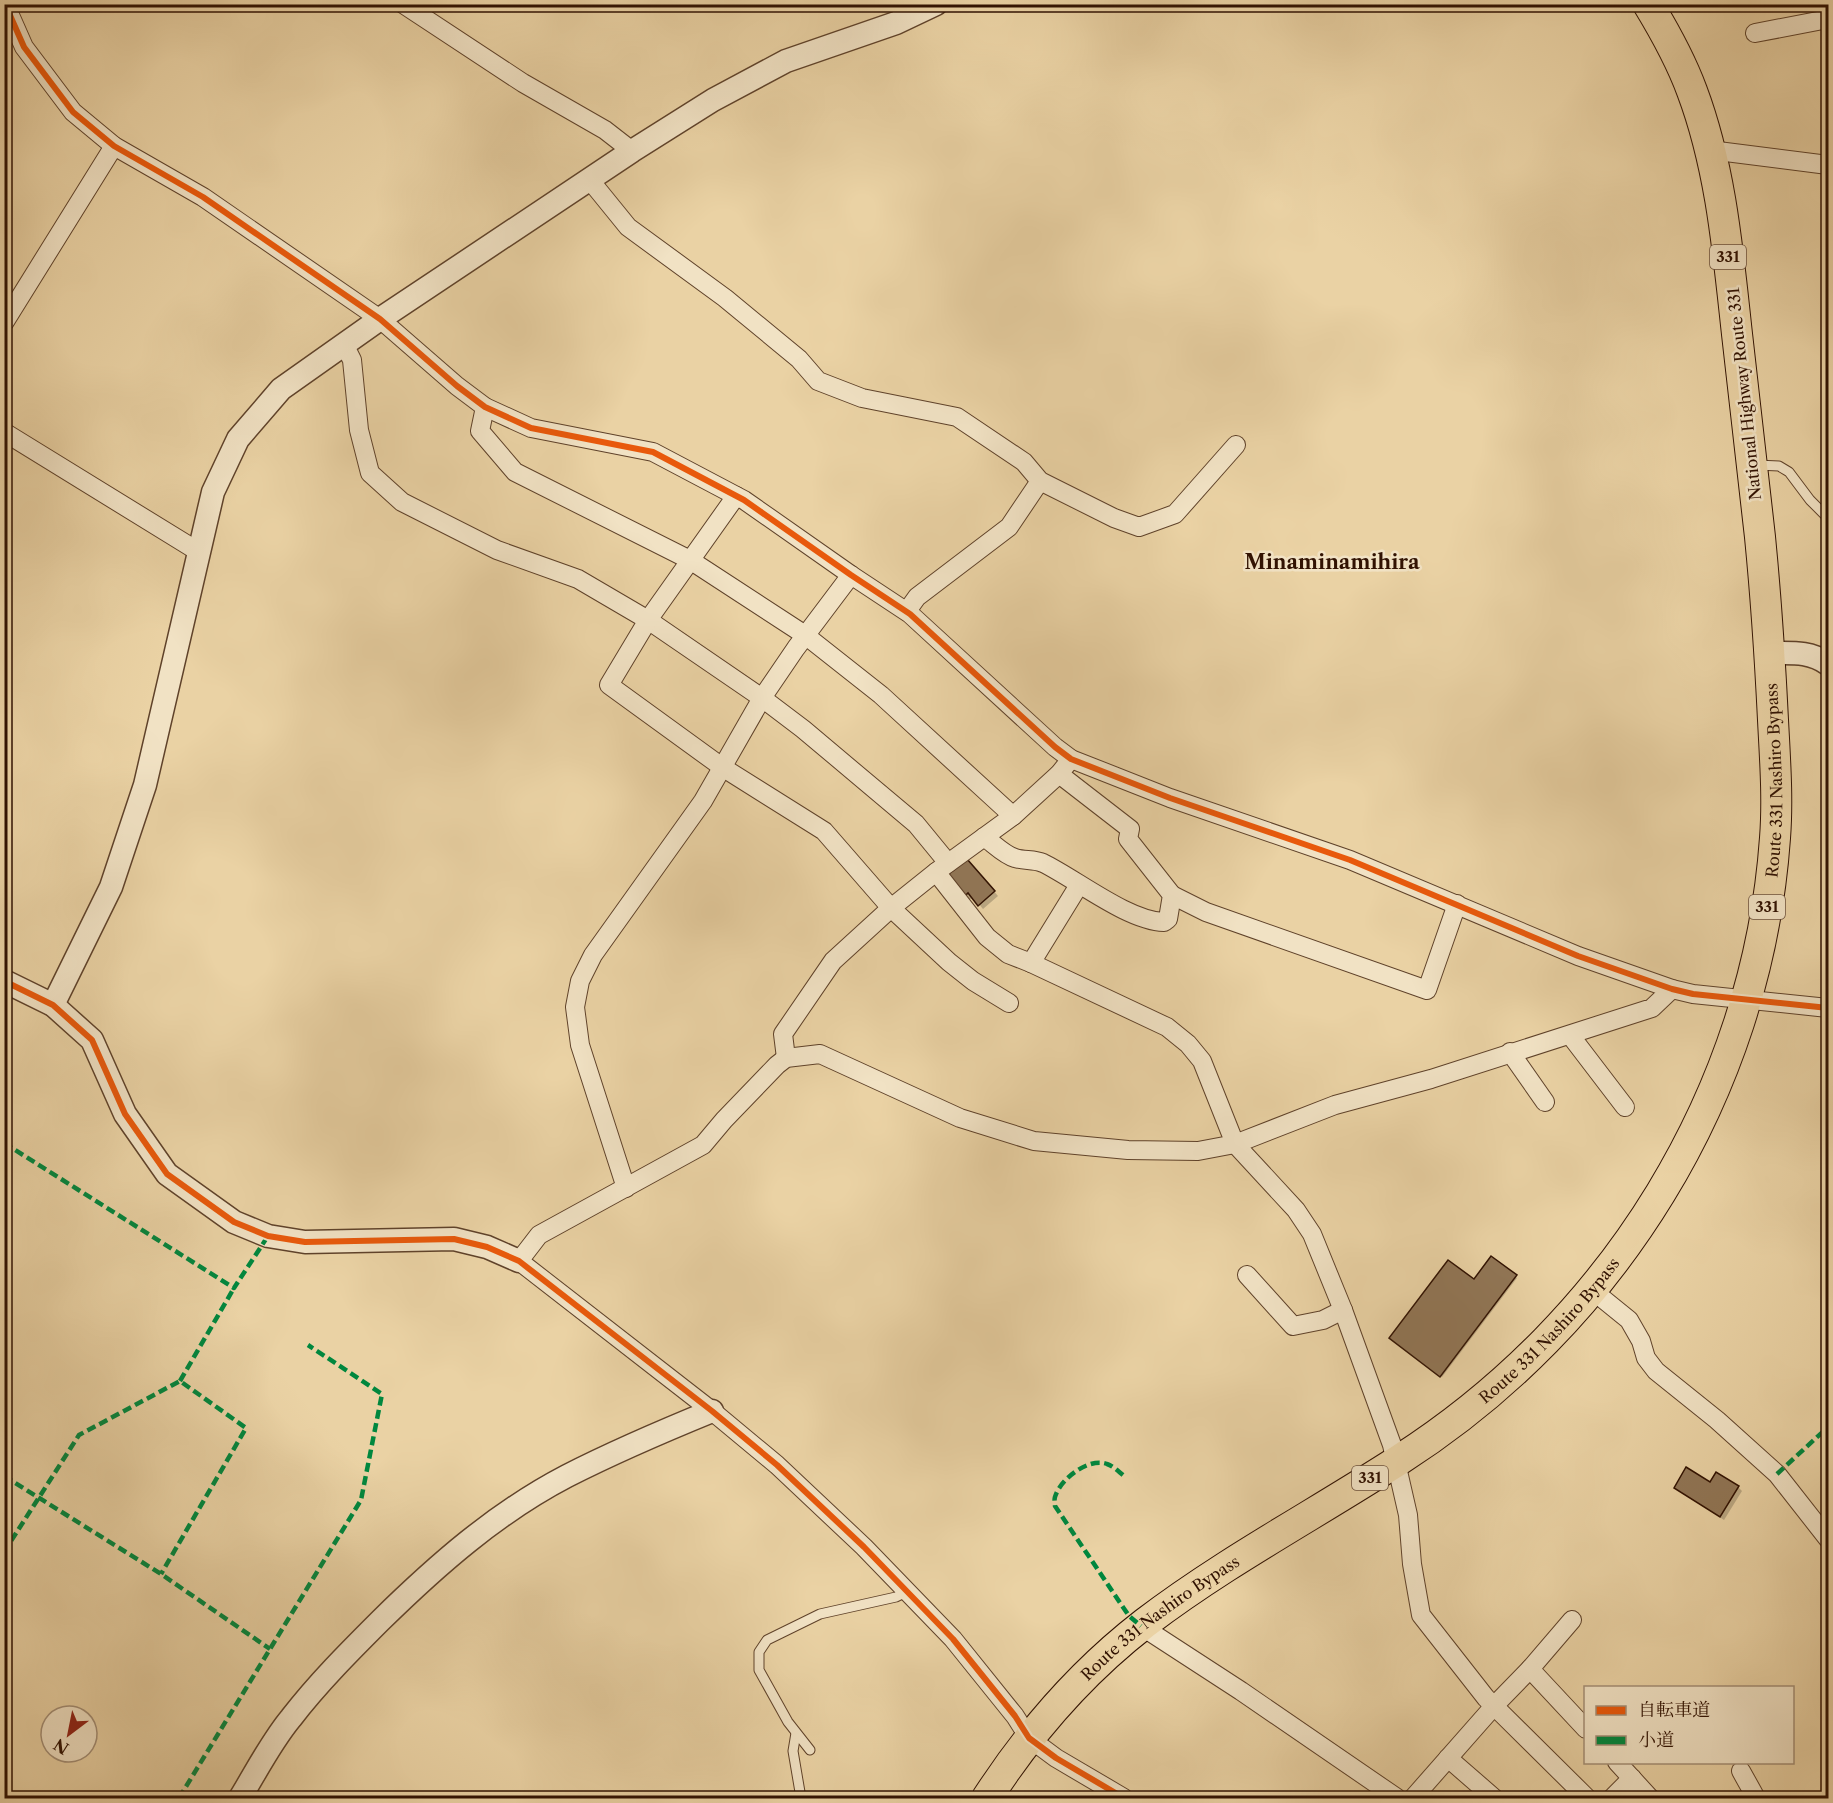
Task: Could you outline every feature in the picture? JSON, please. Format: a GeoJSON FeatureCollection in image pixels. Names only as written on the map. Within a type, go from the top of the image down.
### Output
{"type":"FeatureCollection","features":[{"type":"Feature","properties":{"kind":"highway","name":"National Highway Route 331"},"geometry":{"type":"LineString","coordinates":[[1648,4],[1664,31],[1692,90],[1710,150],[1722,204],[1771,653]]}},
{"type":"Feature","properties":{"kind":"highway","name":"Route 331 Nashiro Bypass"},"geometry":{"type":"LineString","coordinates":[[987,1798],[1029,1738],[1054,1709],[1141,1626],[1220,1571],[1396,1462],[1449,1426],[1507,1378],[1593,1290],[1651,1210],[1690,1142],[1718,1080],[1748,1000],[1766,914],[1775,837],[1771,653]]}},
{"type":"Feature","properties":{"kind":"street"},"geometry":{"type":"LineString","coordinates":[[5,4],[24,47],[73,112],[114,146],[203,197],[380,319],[457,386],[485,407],[531,428],[653,452],[736,495],[850,575],[906,611],[1071,759],[1170,798],[1350,860],[1578,956],[1672,989],[1693,994],[1828,1008]]}},
{"type":"Feature","properties":{"kind":"street"},"geometry":{"type":"LineString","coordinates":[[403,4],[523,83],[605,130],[632,151]]}},
{"type":"Feature","properties":{"kind":"street"},"geometry":{"type":"LineString","coordinates":[[54,1005],[111,887],[145,785],[213,492],[238,439],[281,389],[380,319],[589,179],[713,100],[786,61],[896,23],[936,4]]}},
{"type":"Feature","properties":{"kind":"street"},"geometry":{"type":"LineString","coordinates":[[1755,33],[1828,19]]}},
{"type":"Feature","properties":{"kind":"street"},"geometry":{"type":"LineString","coordinates":[[4,323],[114,146]]}},
{"type":"Feature","properties":{"kind":"street"},"geometry":{"type":"LineString","coordinates":[[1710,150],[1828,165]]}},
{"type":"Feature","properties":{"kind":"street"},"geometry":{"type":"LineString","coordinates":[[589,179],[628,227],[724,298],[799,359],[818,381],[862,398],[957,417],[1024,462],[1040,481],[1114,518],[1139,527],[1175,514],[1236,445]]}},
{"type":"Feature","properties":{"kind":"street"},"geometry":{"type":"LineString","coordinates":[[344,344],[352,360],[358,430],[370,473],[402,502],[497,550],[578,579],[648,620],[762,698],[803,729],[916,824],[987,937],[1008,954],[1167,1027],[1188,1044],[1202,1061],[1235,1144],[1296,1210],[1312,1234],[1343,1310],[1392,1445],[1408,1515],[1412,1564],[1421,1615],[1494,1706],[1587,1798]]}},
{"type":"Feature","properties":{"kind":"street"},"geometry":{"type":"LineString","coordinates":[[485,407],[480,431],[515,472],[690,560],[805,635],[881,695],[1013,816]]}},
{"type":"Feature","properties":{"kind":"street"},"geometry":{"type":"LineString","coordinates":[[4,432],[199,552]]}},
{"type":"Feature","properties":{"kind":"street"},"geometry":{"type":"LineString","coordinates":[[906,611],[916,597],[1009,527],[1040,481]]}},
{"type":"Feature","properties":{"kind":"street"},"geometry":{"type":"LineString","coordinates":[[736,495],[648,620],[609,685],[722,767],[824,831],[891,908],[949,962],[973,981],[1009,1003]]}},
{"type":"Feature","properties":{"kind":"street"},"geometry":{"type":"LineString","coordinates":[[626,1188],[580,1045],[575,1007],[580,981],[593,956],[704,801],[762,698],[850,575]]}},
{"type":"Feature","properties":{"kind":"street"},"geometry":{"type":"LineString","coordinates":[[1771,653],[1805,653],[1818,657],[1828,664]]}},
{"type":"Feature","properties":{"kind":"street"},"geometry":{"type":"LineString","coordinates":[[786,1058],[783,1034],[833,961],[891,908],[942,867],[1013,816],[1059,774],[1071,759]]}},
{"type":"Feature","properties":{"kind":"street"},"geometry":{"type":"LineString","coordinates":[[1059,774],[1130,829],[1128,839],[1172,895],[1206,912],[1427,990],[1457,904]]}},
{"type":"Feature","properties":{"kind":"street"},"geometry":{"type":"LineString","coordinates":[[984,837],[1014,858],[1040,861],[1079,885],[1140,917],[1155,922],[1164,922],[1168,919],[1172,895]]}},
{"type":"Feature","properties":{"kind":"street"},"geometry":{"type":"LineString","coordinates":[[1031,963],[1079,885]]}},
{"type":"Feature","properties":{"kind":"street"},"geometry":{"type":"LineString","coordinates":[[4,981],[54,1005],[92,1040],[125,1114],[167,1174],[234,1222],[268,1236],[305,1242],[454,1239],[487,1247],[519,1261],[712,1411],[777,1465],[908,1591],[953,1639],[1015,1716],[1029,1738],[1056,1758],[1124,1798]]}},
{"type":"Feature","properties":{"kind":"street"},"geometry":{"type":"LineString","coordinates":[[519,1261],[539,1235],[703,1145],[724,1120],[786,1058],[820,1054],[960,1118],[1034,1141],[1128,1150],[1198,1151],[1235,1144],[1335,1105],[1431,1079],[1652,1008],[1672,989]]}},
{"type":"Feature","properties":{"kind":"street"},"geometry":{"type":"LineString","coordinates":[[1570,1035],[1625,1107]]}},
{"type":"Feature","properties":{"kind":"street"},"geometry":{"type":"LineString","coordinates":[[1510,1053],[1545,1102]]}},
{"type":"Feature","properties":{"kind":"street"},"geometry":{"type":"LineString","coordinates":[[1247,1275],[1293,1326],[1323,1320],[1343,1310]]}},
{"type":"Feature","properties":{"kind":"street"},"geometry":{"type":"LineString","coordinates":[[1593,1290],[1629,1320],[1641,1341],[1646,1358],[1656,1371],[1717,1420],[1777,1474],[1828,1539]]}},
{"type":"Feature","properties":{"kind":"street"},"geometry":{"type":"LineString","coordinates":[[240,1798],[290,1719],[340,1661],[416,1586],[464,1543],[566,1477],[712,1411]]}},
{"type":"Feature","properties":{"kind":"street"},"geometry":{"type":"LineString","coordinates":[[1413,1798],[1572,1620]]}},
{"type":"Feature","properties":{"kind":"street"},"geometry":{"type":"LineString","coordinates":[[1141,1626],[1241,1691],[1397,1798]]}},
{"type":"Feature","properties":{"kind":"street"},"geometry":{"type":"LineString","coordinates":[[1530,1669],[1584,1727]]}},
{"type":"Feature","properties":{"kind":"street"},"geometry":{"type":"LineString","coordinates":[[1448,1758],[1494,1798]]}},
{"type":"Feature","properties":{"kind":"street"},"geometry":{"type":"LineString","coordinates":[[1619,1764],[1650,1798]]}},
{"type":"Feature","properties":{"kind":"street"},"geometry":{"type":"LineString","coordinates":[[1741,1770],[1756,1798]]}},
{"type":"Feature","properties":{"kind":"street"},"geometry":{"type":"LineString","coordinates":[[1612,1798],[1632,1778]]}},
{"type":"Feature","properties":{"kind":"lane"},"geometry":{"type":"LineString","coordinates":[[1752,465],[1779,466],[1789,472],[1810,500],[1828,518]]}},
{"type":"Feature","properties":{"kind":"lane"},"geometry":{"type":"LineString","coordinates":[[810,1750],[796,1733],[759,1670],[759,1652],[767,1640],[820,1614],[896,1597],[908,1591]]}},
{"type":"Feature","properties":{"kind":"lane"},"geometry":{"type":"LineString","coordinates":[[796,1733],[793,1751],[801,1798]]}},
{"type":"Feature","properties":{"kind":"building"},"geometry":{"type":"Polygon","coordinates":[[[967,859],[995,891],[978,906],[968,893],[963,898],[945,877],[967,859]]]}},
{"type":"Feature","properties":{"kind":"building"},"geometry":{"type":"Polygon","coordinates":[[[1491,1256],[1517,1275],[1440,1377],[1389,1338],[1448,1260],[1474,1279],[1491,1256]]]}},
{"type":"Feature","properties":{"kind":"building"},"geometry":{"type":"Polygon","coordinates":[[[1686,1467],[1710,1482],[1716,1472],[1739,1486],[1720,1517],[1674,1488],[1686,1467]]]}},
{"type":"Feature","properties":{"kind":"marked path"},"geometry":{"type":"LineString","coordinates":[[4,1143],[234,1288],[268,1236]]}},
{"type":"Feature","properties":{"kind":"marked path"},"geometry":{"type":"LineString","coordinates":[[180,1381],[234,1288]]}},
{"type":"Feature","properties":{"kind":"marked path"},"geometry":{"type":"LineString","coordinates":[[179,1798],[361,1500],[382,1394],[308,1345]]}},
{"type":"Feature","properties":{"kind":"marked path"},"geometry":{"type":"LineString","coordinates":[[4,1552],[79,1435],[180,1381],[246,1428],[161,1574]]}},
{"type":"Feature","properties":{"kind":"marked path"},"geometry":{"type":"LineString","coordinates":[[1777,1474],[1828,1427]]}},
{"type":"Feature","properties":{"kind":"marked path"},"geometry":{"type":"LineString","coordinates":[[1123,1475],[1107,1464],[1092,1464],[1084,1467],[1063,1483],[1055,1497],[1055,1506],[1129,1616],[1141,1626]]}},
{"type":"Feature","properties":{"kind":"marked path"},"geometry":{"type":"LineString","coordinates":[[4,1476],[161,1574],[270,1649]]}},
{"type":"Feature","properties":{"kind":"cycle path"},"geometry":{"type":"LineString","coordinates":[[5,4],[24,47],[73,112],[114,146],[203,197],[380,319],[457,386],[485,407],[531,428],[653,452],[744,500],[910,614],[1071,759],[1170,798],[1350,860],[1578,956],[1672,989],[1693,994],[1828,1008]]}},
{"type":"Feature","properties":{"kind":"cycle path"},"geometry":{"type":"LineString","coordinates":[[4,981],[53,1005],[92,1040],[125,1114],[167,1174],[234,1222],[268,1236],[305,1242],[454,1239],[487,1247],[519,1261],[712,1411],[777,1465],[864,1547],[953,1639],[1015,1716],[1029,1738],[1056,1758],[1124,1798]]}},
{"type":"Feature","properties":{"kind":"district","name":"Minaminamihira"},"geometry":{"type":"Point","coordinates":[1332,562]}}]}
